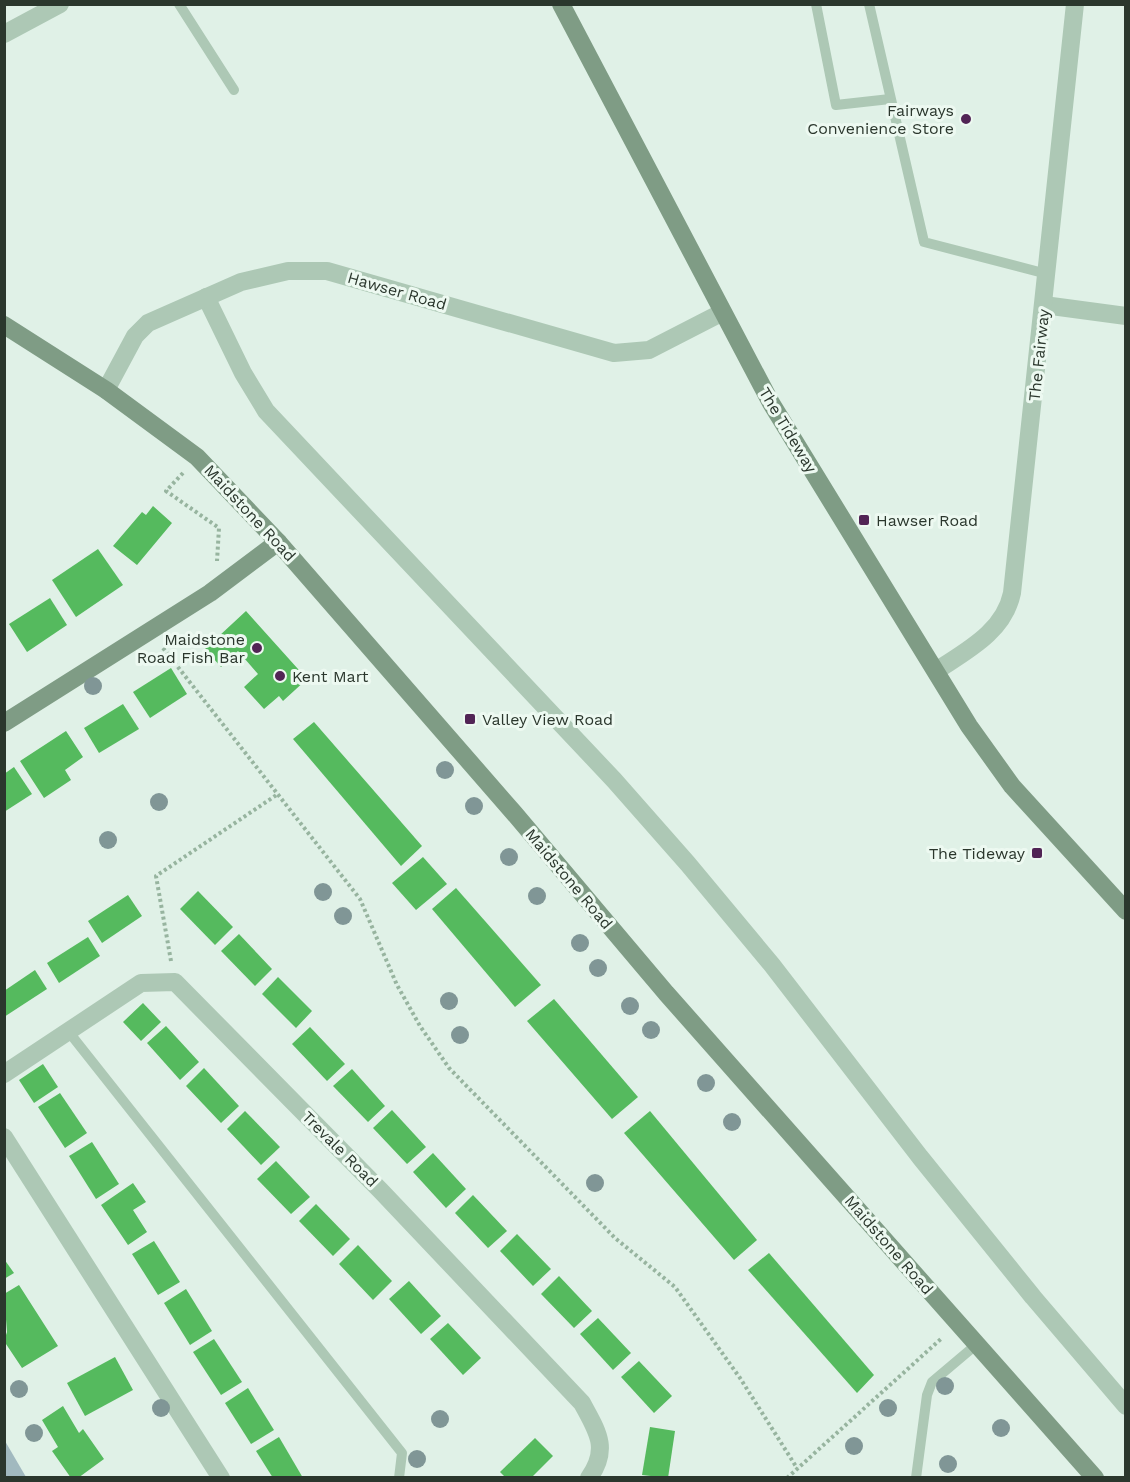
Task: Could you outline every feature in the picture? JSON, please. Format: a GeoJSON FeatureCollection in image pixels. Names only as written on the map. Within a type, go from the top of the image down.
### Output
{"type":"FeatureCollection","features":[{"type":"Feature","properties":{"kind":"main road","name":"The Tideway"},"geometry":{"type":"LineString","coordinates":[[561,4],[771,403],[975,735],[1012,786],[1125,911]]}},
{"type":"Feature","properties":{"kind":"main road","name":"Maidstone Road"},"geometry":{"type":"LineString","coordinates":[[4,325],[106,390],[198,457],[278,542],[514,813],[609,927],[1095,1478]]}},
{"type":"Feature","properties":{"kind":"main road"},"geometry":{"type":"LineString","coordinates":[[4,723],[210,593],[278,542]]}},
{"type":"Feature","properties":{"kind":"street"},"geometry":{"type":"LineString","coordinates":[[4,34],[60,4]]}},
{"type":"Feature","properties":{"kind":"street","name":"The Fairway"},"geometry":{"type":"LineString","coordinates":[[936,671],[990,632],[1004,616],[1011,600],[1075,4]]}},
{"type":"Feature","properties":{"kind":"street","name":"Hawser Road"},"geometry":{"type":"LineString","coordinates":[[106,390],[135,336],[148,323],[241,282],[288,272],[327,271],[614,353],[649,350],[722,313]]}},
{"type":"Feature","properties":{"kind":"street"},"geometry":{"type":"LineString","coordinates":[[206,297],[243,373],[266,411],[614,780],[688,864],[772,965],[927,1167],[1125,1406]]}},
{"type":"Feature","properties":{"kind":"street"},"geometry":{"type":"LineString","coordinates":[[1044,305],[1125,316]]}},
{"type":"Feature","properties":{"kind":"street"},"geometry":{"type":"LineString","coordinates":[[4,1074],[141,983],[174,981]]}},
{"type":"Feature","properties":{"kind":"street","name":"Trevale Road"},"geometry":{"type":"LineString","coordinates":[[174,981],[381,1191],[582,1403],[601,1438],[597,1467],[589,1478]]}},
{"type":"Feature","properties":{"kind":"street"},"geometry":{"type":"LineString","coordinates":[[4,1137],[221,1478]]}},
{"type":"Feature","properties":{"kind":"lane"},"geometry":{"type":"LineString","coordinates":[[179,4],[234,90]]}},
{"type":"Feature","properties":{"kind":"lane"},"geometry":{"type":"LineString","coordinates":[[816,4],[836,105],[890,99]]}},
{"type":"Feature","properties":{"kind":"lane"},"geometry":{"type":"LineString","coordinates":[[869,4],[924,242],[1047,274]]}},
{"type":"Feature","properties":{"kind":"lane"},"geometry":{"type":"LineString","coordinates":[[68,1031],[402,1453],[399,1478]]}},
{"type":"Feature","properties":{"kind":"lane"},"geometry":{"type":"LineString","coordinates":[[916,1478],[927,1395],[932,1382],[977,1344]]}},
{"type":"Feature","properties":{"kind":"path"},"geometry":{"type":"LineString","coordinates":[[198,457],[166,490],[219,528],[217,562],[206,584],[210,593]]}},
{"type":"Feature","properties":{"kind":"path"},"geometry":{"type":"LineString","coordinates":[[150,631],[360,898],[397,985],[420,1026],[449,1068],[615,1238],[675,1287],[740,1378],[796,1468]]}},
{"type":"Feature","properties":{"kind":"path"},"geometry":{"type":"LineString","coordinates":[[174,981],[156,876],[278,794]]}},
{"type":"Feature","properties":{"kind":"path"},"geometry":{"type":"LineString","coordinates":[[787,1478],[958,1324]]}},
{"type":"Feature","properties":{"kind":"shaded area"},"geometry":{"type":"Polygon","coordinates":[[[5,1441],[26,1477],[5,1477],[5,1441]]]}},
{"type":"Feature","properties":{"kind":"building"},"geometry":{"type":"Polygon","coordinates":[[[153,506],[172,523],[137,565],[113,546],[142,512],[146,515],[153,506]]]}},
{"type":"Feature","properties":{"kind":"building"},"geometry":{"type":"Polygon","coordinates":[[[98,549],[123,585],[76,617],[52,580],[98,549]]]}},
{"type":"Feature","properties":{"kind":"building"},"geometry":{"type":"Polygon","coordinates":[[[50,598],[67,625],[27,652],[9,624],[50,598]]]}},
{"type":"Feature","properties":{"kind":"building"},"geometry":{"type":"Polygon","coordinates":[[[246,611],[307,679],[283,701],[279,696],[264,709],[244,687],[258,674],[238,651],[221,667],[205,649],[246,611]]]}},
{"type":"Feature","properties":{"kind":"building"},"geometry":{"type":"Polygon","coordinates":[[[171,668],[187,694],[150,718],[133,692],[171,668]]]}},
{"type":"Feature","properties":{"kind":"building"},"geometry":{"type":"Polygon","coordinates":[[[123,704],[139,729],[99,753],[84,728],[123,704]]]}},
{"type":"Feature","properties":{"kind":"building"},"geometry":{"type":"Polygon","coordinates":[[[314,722],[422,846],[401,866],[293,739],[314,722]]]}},
{"type":"Feature","properties":{"kind":"building"},"geometry":{"type":"Polygon","coordinates":[[[66,731],[83,757],[65,770],[71,780],[44,798],[20,761],[66,731]]]}},
{"type":"Feature","properties":{"kind":"building"},"geometry":{"type":"Polygon","coordinates":[[[14,767],[32,794],[4,812],[4,774],[14,767]]]}},
{"type":"Feature","properties":{"kind":"building"},"geometry":{"type":"Polygon","coordinates":[[[423,857],[447,884],[416,910],[392,883],[423,857]]]}},
{"type":"Feature","properties":{"kind":"building"},"geometry":{"type":"Polygon","coordinates":[[[456,888],[541,985],[515,1007],[432,909],[456,888]]]}},
{"type":"Feature","properties":{"kind":"building"},"geometry":{"type":"Polygon","coordinates":[[[198,891],[233,927],[215,945],[180,909],[198,891]]]}},
{"type":"Feature","properties":{"kind":"building"},"geometry":{"type":"Polygon","coordinates":[[[128,895],[142,916],[102,943],[88,921],[128,895]]]}},
{"type":"Feature","properties":{"kind":"building"},"geometry":{"type":"Polygon","coordinates":[[[239,934],[272,969],[255,986],[221,951],[239,934]]]}},
{"type":"Feature","properties":{"kind":"building"},"geometry":{"type":"Polygon","coordinates":[[[88,937],[100,956],[59,983],[47,963],[88,937]]]}},
{"type":"Feature","properties":{"kind":"building"},"geometry":{"type":"Polygon","coordinates":[[[35,970],[47,989],[4,1017],[4,991],[35,970]]]}},
{"type":"Feature","properties":{"kind":"building"},"geometry":{"type":"Polygon","coordinates":[[[278,977],[312,1011],[296,1028],[262,994],[278,977]]]}},
{"type":"Feature","properties":{"kind":"building"},"geometry":{"type":"Polygon","coordinates":[[[554,999],[638,1097],[612,1119],[527,1021],[554,999]]]}},
{"type":"Feature","properties":{"kind":"building"},"geometry":{"type":"Polygon","coordinates":[[[143,1003],[161,1022],[141,1041],[123,1022],[143,1003]]]}},
{"type":"Feature","properties":{"kind":"building"},"geometry":{"type":"Polygon","coordinates":[[[166,1026],[199,1062],[180,1080],[147,1043],[166,1026]]]}},
{"type":"Feature","properties":{"kind":"building"},"geometry":{"type":"Polygon","coordinates":[[[310,1027],[345,1064],[327,1081],[292,1044],[310,1027]]]}},
{"type":"Feature","properties":{"kind":"building"},"geometry":{"type":"Polygon","coordinates":[[[43,1064],[58,1087],[34,1103],[19,1080],[43,1064]]]}},
{"type":"Feature","properties":{"kind":"building"},"geometry":{"type":"Polygon","coordinates":[[[204,1068],[239,1106],[221,1123],[186,1086],[204,1068]]]}},
{"type":"Feature","properties":{"kind":"building"},"geometry":{"type":"Polygon","coordinates":[[[352,1069],[385,1106],[368,1122],[333,1086],[352,1069]]]}},
{"type":"Feature","properties":{"kind":"building"},"geometry":{"type":"Polygon","coordinates":[[[60,1093],[87,1133],[65,1148],[38,1107],[60,1093]]]}},
{"type":"Feature","properties":{"kind":"building"},"geometry":{"type":"Polygon","coordinates":[[[392,1110],[426,1147],[407,1164],[373,1128],[392,1110]]]}},
{"type":"Feature","properties":{"kind":"building"},"geometry":{"type":"Polygon","coordinates":[[[245,1111],[280,1147],[261,1165],[227,1129],[245,1111]]]}},
{"type":"Feature","properties":{"kind":"building"},"geometry":{"type":"Polygon","coordinates":[[[650,1111],[757,1240],[734,1260],[624,1133],[650,1111]]]}},
{"type":"Feature","properties":{"kind":"building"},"geometry":{"type":"Polygon","coordinates":[[[92,1142],[119,1184],[96,1199],[69,1156],[92,1142]]]}},
{"type":"Feature","properties":{"kind":"building"},"geometry":{"type":"Polygon","coordinates":[[[433,1153],[466,1189],[446,1208],[413,1172],[433,1153]]]}},
{"type":"Feature","properties":{"kind":"building"},"geometry":{"type":"Polygon","coordinates":[[[276,1161],[310,1197],[291,1214],[257,1179],[276,1161]]]}},
{"type":"Feature","properties":{"kind":"building"},"geometry":{"type":"Polygon","coordinates":[[[133,1183],[146,1202],[133,1210],[147,1232],[128,1245],[101,1205],[133,1183]]]}},
{"type":"Feature","properties":{"kind":"building"},"geometry":{"type":"Polygon","coordinates":[[[473,1195],[507,1231],[488,1248],[455,1213],[473,1195]]]}},
{"type":"Feature","properties":{"kind":"building"},"geometry":{"type":"Polygon","coordinates":[[[316,1204],[350,1239],[333,1256],[299,1221],[316,1204]]]}},
{"type":"Feature","properties":{"kind":"building"},"geometry":{"type":"Polygon","coordinates":[[[517,1234],[551,1269],[533,1286],[500,1251],[517,1234]]]}},
{"type":"Feature","properties":{"kind":"building"},"geometry":{"type":"Polygon","coordinates":[[[154,1241],[180,1282],[158,1295],[132,1254],[154,1241]]]}},
{"type":"Feature","properties":{"kind":"building"},"geometry":{"type":"Polygon","coordinates":[[[358,1245],[392,1281],[373,1300],[339,1264],[358,1245]]]}},
{"type":"Feature","properties":{"kind":"building"},"geometry":{"type":"Polygon","coordinates":[[[769,1253],[874,1375],[857,1393],[748,1270],[769,1253]]]}},
{"type":"Feature","properties":{"kind":"building"},"geometry":{"type":"Polygon","coordinates":[[[4,1259],[14,1273],[4,1279],[4,1259]]]}},
{"type":"Feature","properties":{"kind":"building"},"geometry":{"type":"Polygon","coordinates":[[[559,1276],[592,1311],[574,1328],[541,1294],[559,1276]]]}},
{"type":"Feature","properties":{"kind":"building"},"geometry":{"type":"Polygon","coordinates":[[[409,1281],[441,1316],[421,1334],[389,1299],[409,1281]]]}},
{"type":"Feature","properties":{"kind":"building"},"geometry":{"type":"Polygon","coordinates":[[[19,1285],[58,1346],[22,1368],[4,1341],[7,1332],[4,1294],[19,1285]]]}},
{"type":"Feature","properties":{"kind":"building"},"geometry":{"type":"Polygon","coordinates":[[[186,1289],[212,1331],[190,1345],[164,1303],[186,1289]]]}},
{"type":"Feature","properties":{"kind":"building"},"geometry":{"type":"Polygon","coordinates":[[[598,1318],[631,1353],[613,1370],[580,1334],[598,1318]]]}},
{"type":"Feature","properties":{"kind":"building"},"geometry":{"type":"Polygon","coordinates":[[[448,1323],[481,1358],[463,1375],[430,1339],[448,1323]]]}},
{"type":"Feature","properties":{"kind":"building"},"geometry":{"type":"Polygon","coordinates":[[[214,1339],[242,1382],[221,1395],[193,1352],[214,1339]]]}},
{"type":"Feature","properties":{"kind":"building"},"geometry":{"type":"Polygon","coordinates":[[[115,1357],[133,1390],[85,1416],[67,1383],[115,1357]]]}},
{"type":"Feature","properties":{"kind":"building"},"geometry":{"type":"Polygon","coordinates":[[[639,1361],[672,1396],[654,1413],[621,1377],[639,1361]]]}},
{"type":"Feature","properties":{"kind":"building"},"geometry":{"type":"Polygon","coordinates":[[[248,1388],[274,1430],[251,1444],[225,1403],[248,1388]]]}},
{"type":"Feature","properties":{"kind":"building"},"geometry":{"type":"Polygon","coordinates":[[[63,1406],[79,1433],[83,1429],[104,1459],[78,1478],[71,1478],[52,1451],[58,1447],[42,1420],[63,1406]]]}},
{"type":"Feature","properties":{"kind":"building"},"geometry":{"type":"Polygon","coordinates":[[[650,1427],[675,1431],[668,1478],[642,1475],[650,1427]]]}},
{"type":"Feature","properties":{"kind":"building"},"geometry":{"type":"Polygon","coordinates":[[[279,1437],[303,1478],[273,1478],[256,1451],[279,1437]]]}},
{"type":"Feature","properties":{"kind":"building"},"geometry":{"type":"Polygon","coordinates":[[[535,1438],[553,1456],[531,1478],[506,1478],[500,1472],[535,1438]]]}},
{"type":"Feature","properties":{"kind":"place","name":"Fairways Convenience Store"},"geometry":{"type":"Point","coordinates":[966,119]}},
{"type":"Feature","properties":{"kind":"place","name":"Hawser Road"},"geometry":{"type":"Point","coordinates":[864,520]}},
{"type":"Feature","properties":{"kind":"place","name":"Maidstone Road Fish Bar"},"geometry":{"type":"Point","coordinates":[257,648]}},
{"type":"Feature","properties":{"kind":"place","name":"Kent Mart"},"geometry":{"type":"Point","coordinates":[280,676]}},
{"type":"Feature","properties":{"kind":"place","name":"Valley View Road"},"geometry":{"type":"Point","coordinates":[470,719]}},
{"type":"Feature","properties":{"kind":"place","name":"The Tideway"},"geometry":{"type":"Point","coordinates":[1037,853]}}]}
